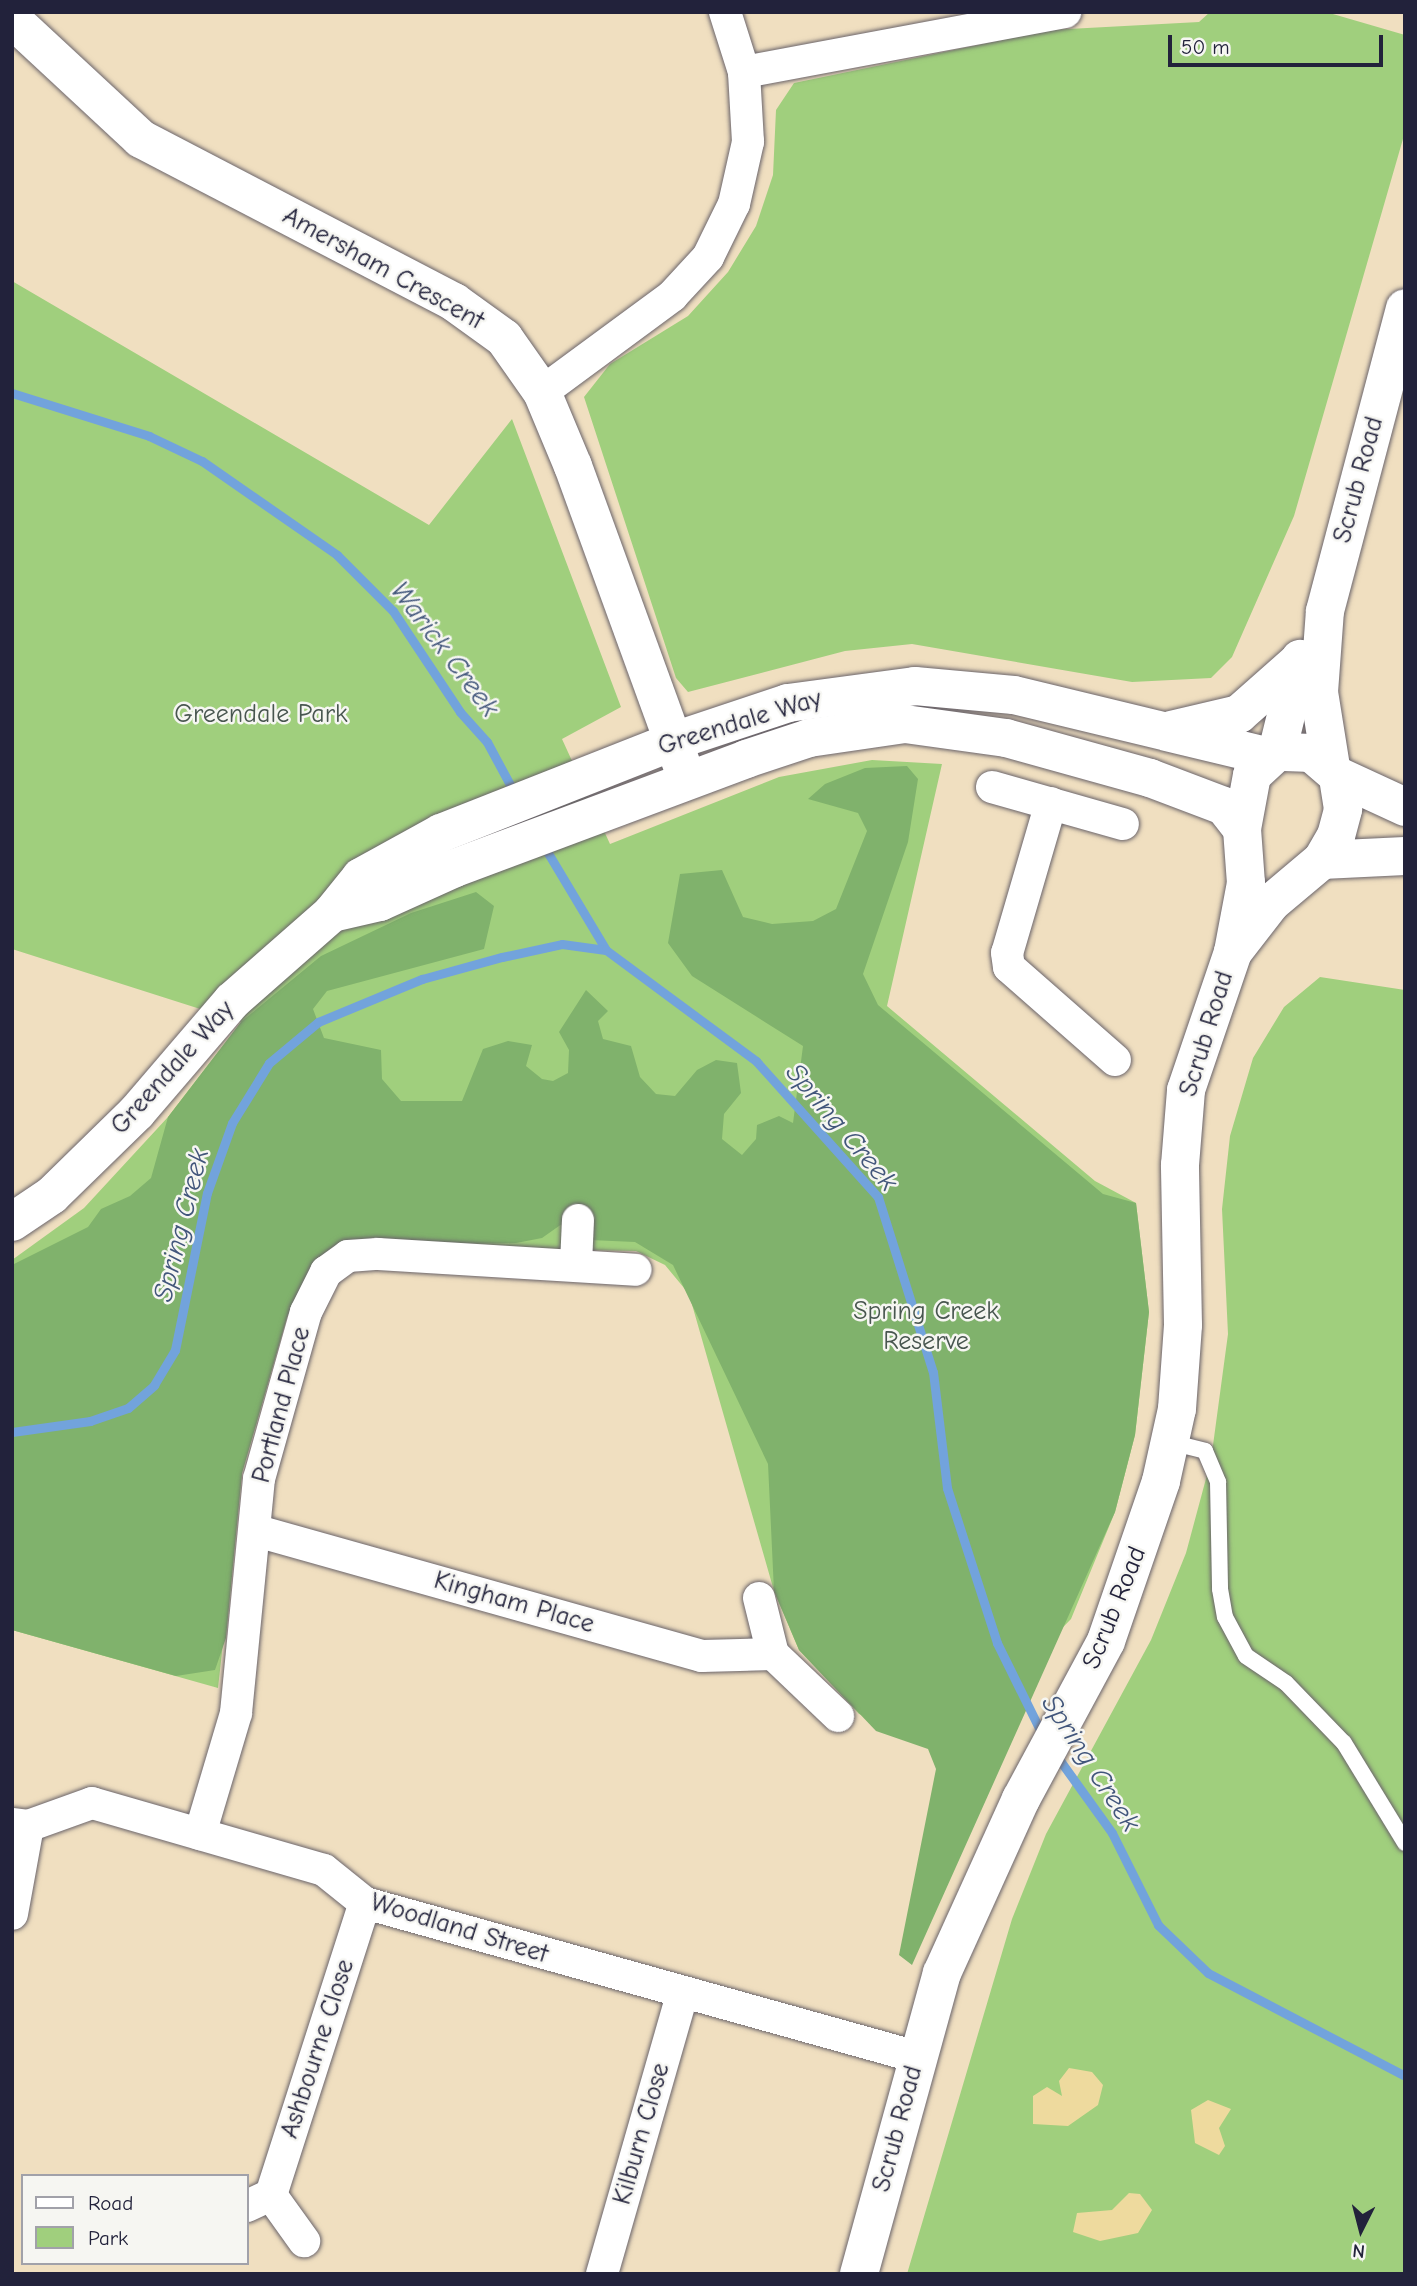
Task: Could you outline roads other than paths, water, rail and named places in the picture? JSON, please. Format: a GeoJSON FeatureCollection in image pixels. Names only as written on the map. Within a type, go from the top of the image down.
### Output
{"type":"FeatureCollection","features":[{"type":"Feature","properties":{"kind":"street"},"geometry":{"type":"LineString","coordinates":[[541,392],[672,296],[708,257],[734,204],[748,142],[744,72],[725,12]]}},
{"type":"Feature","properties":{"kind":"street"},"geometry":{"type":"LineString","coordinates":[[744,72],[1065,12]]}},
{"type":"Feature","properties":{"kind":"street","name":"Amersham Crescent"},"geometry":{"type":"LineString","coordinates":[[12,19],[141,139],[454,302],[504,338],[541,392],[687,779]]}},
{"type":"Feature","properties":{"kind":"street","name":"Scrub Road"},"geometry":{"type":"LineString","coordinates":[[1335,771],[1319,692],[1325,611],[1405,308]]}},
{"type":"Feature","properties":{"kind":"street","name":"Scrub Road"},"geometry":{"type":"LineString","coordinates":[[1272,754],[1299,661],[1325,611]]}},
{"type":"Feature","properties":{"kind":"street"},"geometry":{"type":"LineString","coordinates":[[1155,732],[1239,714],[1299,661]]}},
{"type":"Feature","properties":{"kind":"street","name":"Greendale Way"},"geometry":{"type":"LineString","coordinates":[[12,1222],[52,1195],[137,1112],[260,972],[332,913],[361,877],[441,833],[674,741],[788,702],[915,686],[1014,695],[1155,732],[1272,754]]}},
{"type":"Feature","properties":{"kind":"street","name":"Greendale Way"},"geometry":{"type":"LineString","coordinates":[[332,913],[380,902],[455,868],[573,822],[687,779],[809,738],[905,724],[1006,738],[1150,778],[1224,806],[1243,841]]}},
{"type":"Feature","properties":{"kind":"street"},"geometry":{"type":"LineString","coordinates":[[1405,807],[1335,771],[1312,753],[1272,754],[1252,775],[1243,841],[1267,876],[1315,866],[1405,856]]}},
{"type":"Feature","properties":{"kind":"street"},"geometry":{"type":"LineString","coordinates":[[1315,866],[1343,809],[1335,771]]}},
{"type":"Feature","properties":{"kind":"street"},"geometry":{"type":"LineString","coordinates":[[992,786],[1122,824]]}},
{"type":"Feature","properties":{"kind":"street"},"geometry":{"type":"LineString","coordinates":[[1051,803],[1009,967],[1115,1060]]}},
{"type":"Feature","properties":{"kind":"street","name":"Scrub Road"},"geometry":{"type":"LineString","coordinates":[[859,2274],[942,1973],[1021,1799],[1066,1719],[1110,1630],[1170,1442],[1183,1325],[1180,1166],[1186,1090],[1233,952],[1246,883],[1243,841]]}},
{"type":"Feature","properties":{"kind":"street","name":"Scrub Road"},"geometry":{"type":"LineString","coordinates":[[1233,952],[1271,903],[1315,866]]}},
{"type":"Feature","properties":{"kind":"street"},"geometry":{"type":"LineString","coordinates":[[576,1264],[579,1220]]}},
{"type":"Feature","properties":{"kind":"street","name":"Portland Place"},"geometry":{"type":"LineString","coordinates":[[201,1834],[236,1713],[266,1447],[306,1312],[326,1272],[348,1256],[378,1254],[576,1264],[636,1270]]}},
{"type":"Feature","properties":{"kind":"street","name":"Kingham Place"},"geometry":{"type":"LineString","coordinates":[[257,1531],[702,1656],[773,1654]]}},
{"type":"Feature","properties":{"kind":"street"},"geometry":{"type":"LineString","coordinates":[[759,1598],[773,1654],[838,1716]]}},
{"type":"Feature","properties":{"kind":"street","name":"Woodland Street"},"geometry":{"type":"LineString","coordinates":[[20,1825],[92,1803],[324,1870],[365,1903],[682,1995],[917,2057]]}},
{"type":"Feature","properties":{"kind":"street"},"geometry":{"type":"LineString","coordinates":[[12,1914],[20,1825]]}},
{"type":"Feature","properties":{"kind":"street","name":"Ashbourne Close"},"geometry":{"type":"LineString","coordinates":[[304,2241],[259,2201],[365,1903]]}},
{"type":"Feature","properties":{"kind":"street","name":"Kilburn Close"},"geometry":{"type":"LineString","coordinates":[[602,2274],[682,1995]]}},
{"type":"Feature","properties":{"kind":"lane"},"geometry":{"type":"LineString","coordinates":[[1170,1442],[1205,1451],[1218,1482],[1220,1590],[1225,1617],[1246,1656],[1286,1683],[1344,1743],[1405,1843]]}},
{"type":"Feature","properties":{"kind":"waterway","name":"Warick Creek"},"geometry":{"type":"LineString","coordinates":[[12,393],[149,436],[202,461],[337,555],[393,611],[460,712],[487,742],[515,794]]}},
{"type":"Feature","properties":{"kind":"waterway","name":"Warick Creek"},"geometry":{"type":"LineString","coordinates":[[542,843],[606,950]]}},
{"type":"Feature","properties":{"kind":"waterway","name":"Spring Creek"},"geometry":{"type":"LineString","coordinates":[[12,1432],[90,1421],[128,1408],[154,1385],[175,1350],[207,1193],[232,1123],[269,1063],[318,1022],[422,979],[502,957],[562,944],[606,950],[756,1061],[878,1197],[933,1372],[947,1488],[997,1643],[1044,1738]]}},
{"type":"Feature","properties":{"kind":"waterway","name":"Spring Creek"},"geometry":{"type":"LineString","coordinates":[[1056,1755],[1112,1833],[1158,1925],[1208,1973],[1405,2076]]}},
{"type":"Feature","properties":{"kind":"park label","name":"Greendale Park"},"geometry":{"type":"Point","coordinates":[261,715]}},
{"type":"Feature","properties":{"kind":"park label","name":"Spring Creek Reserve"},"geometry":{"type":"Point","coordinates":[926,1327]}}]}
